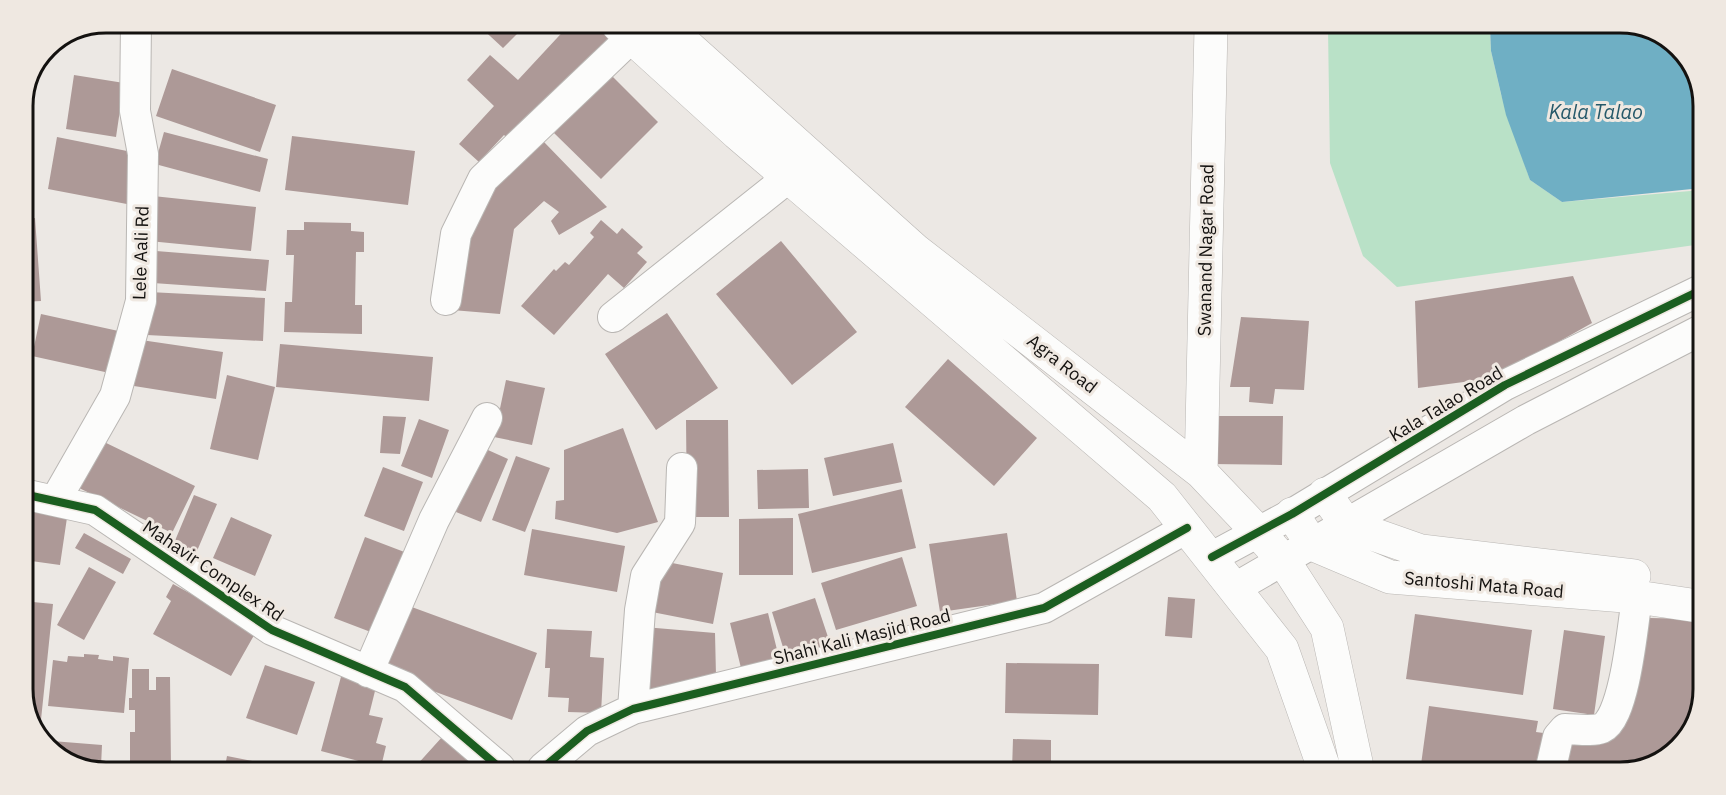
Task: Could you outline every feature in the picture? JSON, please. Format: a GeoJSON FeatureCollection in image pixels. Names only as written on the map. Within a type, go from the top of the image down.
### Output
{"type":"FeatureCollection","features":[{"type":"Feature","properties":{"kind":"main road","name":"Agra Road"},"geometry":{"type":"LineString","coordinates":[[627,33],[789,177],[1162,497],[1212,557],[1282,649],[1323,762]]}},
{"type":"Feature","properties":{"kind":"main road","name":"Agra Road"},"geometry":{"type":"LineString","coordinates":[[673,33],[915,250],[1201,472],[1258,532],[1283,560],[1327,628],[1356,762]]}},
{"type":"Feature","properties":{"kind":"main road","name":"Swanand Nagar Road"},"geometry":{"type":"LineString","coordinates":[[1201,472],[1211,33]]}},
{"type":"Feature","properties":{"kind":"main road"},"geometry":{"type":"LineString","coordinates":[[1324,494],[1347,525]]}},
{"type":"Feature","properties":{"kind":"main road"},"geometry":{"type":"LineString","coordinates":[[1292,514],[1312,544]]}},
{"type":"Feature","properties":{"kind":"main road","name":"Santoshi Mata Road"},"geometry":{"type":"LineString","coordinates":[[1347,525],[1421,551],[1693,584]]}},
{"type":"Feature","properties":{"kind":"main road","name":"Santoshi Mata Road"},"geometry":{"type":"LineString","coordinates":[[1312,544],[1390,577],[1637,597],[1693,605]]}},
{"type":"Feature","properties":{"kind":"street","name":"Lele Aali Rd"},"geometry":{"type":"LineString","coordinates":[[55,501],[115,396],[141,301],[143,154],[135,111],[136,33]]}},
{"type":"Feature","properties":{"kind":"street"},"geometry":{"type":"LineString","coordinates":[[446,300],[456,234],[483,179],[623,33]]}},
{"type":"Feature","properties":{"kind":"street"},"geometry":{"type":"LineString","coordinates":[[613,317],[789,177]]}},
{"type":"Feature","properties":{"kind":"street","name":"Kala Talao Road"},"geometry":{"type":"LineString","coordinates":[[1212,557],[1292,514],[1505,385],[1693,294]]}},
{"type":"Feature","properties":{"kind":"street"},"geometry":{"type":"LineString","coordinates":[[1235,588],[1526,420],[1693,334]]}},
{"type":"Feature","properties":{"kind":"street"},"geometry":{"type":"LineString","coordinates":[[1505,385],[1526,420]]}},
{"type":"Feature","properties":{"kind":"street"},"geometry":{"type":"LineString","coordinates":[[368,672],[434,520],[488,418]]}},
{"type":"Feature","properties":{"kind":"street"},"geometry":{"type":"LineString","coordinates":[[633,709],[640,610],[646,576],[680,523],[682,468]]}},
{"type":"Feature","properties":{"kind":"street","name":"Mahavir Complex Rd"},"geometry":{"type":"LineString","coordinates":[[33,496],[95,510],[272,630],[405,687],[493,762]]}},
{"type":"Feature","properties":{"kind":"street","name":"Shahi Kali Masjid Road"},"geometry":{"type":"LineString","coordinates":[[550,762],[587,731],[633,709],[1044,608],[1187,528]]}},
{"type":"Feature","properties":{"kind":"street"},"geometry":{"type":"LineString","coordinates":[[1552,762],[1558,737],[1565,729],[1600,729],[1611,722],[1620,697],[1637,597]]}},
{"type":"Feature","properties":{"kind":"green space"},"geometry":{"type":"Polygon","coordinates":[[[1328,33],[1490,33],[1491,51],[1501,94],[1530,180],[1562,202],[1693,191],[1693,245],[1397,287],[1363,256],[1330,163],[1328,33]]]}},
{"type":"Feature","properties":{"kind":"water","name":"Kala Talao"},"geometry":{"type":"Polygon","coordinates":[[[1490,33],[1620,33],[1634,34],[1657,43],[1672,54],[1681,65],[1692,92],[1693,189],[1562,202],[1530,180],[1506,115],[1491,51],[1490,33]]]}},
{"type":"Feature","properties":{"kind":"building"},"geometry":{"type":"Polygon","coordinates":[[[487,33],[518,33],[503,48],[487,33]]]}},
{"type":"Feature","properties":{"kind":"building"},"geometry":{"type":"Polygon","coordinates":[[[562,33],[616,33],[618,35],[516,146],[504,135],[479,162],[459,144],[494,106],[467,80],[490,55],[518,80],[562,33]]]}},
{"type":"Feature","properties":{"kind":"building"},"geometry":{"type":"Polygon","coordinates":[[[172,69],[276,105],[260,152],[156,116],[172,69]]]}},
{"type":"Feature","properties":{"kind":"building"},"geometry":{"type":"Polygon","coordinates":[[[74,75],[124,83],[116,137],[66,129],[74,75]]]}},
{"type":"Feature","properties":{"kind":"building"},"geometry":{"type":"Polygon","coordinates":[[[611,75],[658,122],[601,179],[554,133],[611,75]]]}},
{"type":"Feature","properties":{"kind":"building"},"geometry":{"type":"Polygon","coordinates":[[[164,132],[268,159],[260,192],[155,164],[164,132]]]}},
{"type":"Feature","properties":{"kind":"building"},"geometry":{"type":"Polygon","coordinates":[[[292,136],[415,151],[408,205],[285,190],[292,136]]]}},
{"type":"Feature","properties":{"kind":"building"},"geometry":{"type":"Polygon","coordinates":[[[57,137],[142,154],[132,205],[48,189],[57,137]]]}},
{"type":"Feature","properties":{"kind":"building"},"geometry":{"type":"Polygon","coordinates":[[[544,142],[607,207],[559,235],[551,221],[559,212],[544,201],[514,229],[500,314],[452,310],[472,209],[544,142]]]}},
{"type":"Feature","properties":{"kind":"building"},"geometry":{"type":"Polygon","coordinates":[[[153,196],[256,207],[251,251],[149,241],[153,196]]]}},
{"type":"Feature","properties":{"kind":"building"},"geometry":{"type":"Polygon","coordinates":[[[33,218],[35,218],[41,301],[33,301],[33,218]]]}},
{"type":"Feature","properties":{"kind":"building"},"geometry":{"type":"Polygon","coordinates":[[[601,220],[617,234],[622,228],[643,247],[637,253],[647,262],[624,288],[608,274],[554,335],[521,306],[554,269],[556,271],[565,262],[569,265],[594,237],[590,233],[601,220]]]}},
{"type":"Feature","properties":{"kind":"building"},"geometry":{"type":"Polygon","coordinates":[[[304,222],[351,223],[351,231],[364,232],[364,252],[356,252],[355,305],[362,305],[362,334],[284,332],[285,302],[292,302],[294,255],[286,255],[287,230],[304,230],[304,222]]]}},
{"type":"Feature","properties":{"kind":"building"},"geometry":{"type":"Polygon","coordinates":[[[781,241],[857,332],[792,385],[716,294],[781,241]]]}},
{"type":"Feature","properties":{"kind":"building"},"geometry":{"type":"Polygon","coordinates":[[[156,251],[269,260],[266,291],[153,283],[156,251]]]}},
{"type":"Feature","properties":{"kind":"building"},"geometry":{"type":"Polygon","coordinates":[[[1573,276],[1592,323],[1494,378],[1418,388],[1415,301],[1573,276]]]}},
{"type":"Feature","properties":{"kind":"building"},"geometry":{"type":"Polygon","coordinates":[[[149,292],[265,298],[263,341],[147,335],[149,292]]]}},
{"type":"Feature","properties":{"kind":"building"},"geometry":{"type":"Polygon","coordinates":[[[667,313],[718,388],[656,430],[605,354],[667,313]]]}},
{"type":"Feature","properties":{"kind":"building"},"geometry":{"type":"Polygon","coordinates":[[[41,314],[123,332],[114,374],[33,356],[41,314]]]}},
{"type":"Feature","properties":{"kind":"building"},"geometry":{"type":"Polygon","coordinates":[[[1241,317],[1309,321],[1304,390],[1275,389],[1273,404],[1249,402],[1250,387],[1230,387],[1241,317]]]}},
{"type":"Feature","properties":{"kind":"building"},"geometry":{"type":"Polygon","coordinates":[[[141,340],[223,352],[216,399],[134,386],[141,340]]]}},
{"type":"Feature","properties":{"kind":"building"},"geometry":{"type":"Polygon","coordinates":[[[280,344],[433,357],[429,401],[276,387],[280,344]]]}},
{"type":"Feature","properties":{"kind":"building"},"geometry":{"type":"Polygon","coordinates":[[[948,359],[1037,438],[994,486],[905,407],[948,359]]]}},
{"type":"Feature","properties":{"kind":"building"},"geometry":{"type":"Polygon","coordinates":[[[227,375],[275,387],[258,460],[210,449],[227,375]]]}},
{"type":"Feature","properties":{"kind":"building"},"geometry":{"type":"Polygon","coordinates":[[[506,380],[545,388],[532,445],[494,437],[506,380]]]}},
{"type":"Feature","properties":{"kind":"building"},"geometry":{"type":"Polygon","coordinates":[[[383,416],[406,417],[400,454],[380,453],[383,416]]]}},
{"type":"Feature","properties":{"kind":"building"},"geometry":{"type":"Polygon","coordinates":[[[1213,416],[1283,416],[1282,465],[1212,464],[1213,416]]]}},
{"type":"Feature","properties":{"kind":"building"},"geometry":{"type":"Polygon","coordinates":[[[419,419],[449,430],[432,478],[401,466],[419,419]]]}},
{"type":"Feature","properties":{"kind":"building"},"geometry":{"type":"Polygon","coordinates":[[[686,420],[728,420],[729,517],[687,517],[686,420]]]}},
{"type":"Feature","properties":{"kind":"building"},"geometry":{"type":"Polygon","coordinates":[[[623,428],[658,522],[617,533],[555,519],[556,501],[564,500],[564,450],[623,428]]]}},
{"type":"Feature","properties":{"kind":"building"},"geometry":{"type":"Polygon","coordinates":[[[100,440],[195,486],[172,533],[77,487],[100,440]]]}},
{"type":"Feature","properties":{"kind":"building"},"geometry":{"type":"Polygon","coordinates":[[[893,443],[902,482],[833,496],[824,458],[893,443]]]}},
{"type":"Feature","properties":{"kind":"building"},"geometry":{"type":"Polygon","coordinates":[[[479,446],[508,459],[481,522],[451,510],[479,446]]]}},
{"type":"Feature","properties":{"kind":"building"},"geometry":{"type":"Polygon","coordinates":[[[516,456],[550,468],[525,532],[492,520],[516,456]]]}},
{"type":"Feature","properties":{"kind":"building"},"geometry":{"type":"Polygon","coordinates":[[[383,467],[423,482],[404,531],[364,516],[383,467]]]}},
{"type":"Feature","properties":{"kind":"building"},"geometry":{"type":"Polygon","coordinates":[[[808,469],[809,508],[758,509],[757,470],[808,469]]]}},
{"type":"Feature","properties":{"kind":"building"},"geometry":{"type":"Polygon","coordinates":[[[902,489],[916,548],[812,573],[798,514],[902,489]]]}},
{"type":"Feature","properties":{"kind":"building"},"geometry":{"type":"Polygon","coordinates":[[[194,495],[217,504],[194,558],[172,548],[194,495]]]}},
{"type":"Feature","properties":{"kind":"building"},"geometry":{"type":"Polygon","coordinates":[[[33,505],[68,511],[60,565],[33,561],[33,505]]]}},
{"type":"Feature","properties":{"kind":"building"},"geometry":{"type":"Polygon","coordinates":[[[231,517],[272,535],[255,576],[213,558],[231,517]]]}},
{"type":"Feature","properties":{"kind":"building"},"geometry":{"type":"Polygon","coordinates":[[[793,518],[793,575],[739,575],[739,519],[793,518]]]}},
{"type":"Feature","properties":{"kind":"building"},"geometry":{"type":"Polygon","coordinates":[[[532,529],[625,546],[617,592],[524,575],[532,529]]]}},
{"type":"Feature","properties":{"kind":"building"},"geometry":{"type":"Polygon","coordinates":[[[84,533],[131,559],[123,574],[75,548],[84,533]]]}},
{"type":"Feature","properties":{"kind":"building"},"geometry":{"type":"Polygon","coordinates":[[[1007,533],[1017,601],[940,612],[929,544],[1007,533]]]}},
{"type":"Feature","properties":{"kind":"building"},"geometry":{"type":"Polygon","coordinates":[[[365,537],[407,553],[376,634],[334,618],[365,537]]]}},
{"type":"Feature","properties":{"kind":"building"},"geometry":{"type":"Polygon","coordinates":[[[902,557],[917,606],[836,630],[821,583],[902,557]]]}},
{"type":"Feature","properties":{"kind":"building"},"geometry":{"type":"Polygon","coordinates":[[[662,561],[723,573],[713,624],[652,612],[662,561]]]}},
{"type":"Feature","properties":{"kind":"building"},"geometry":{"type":"Polygon","coordinates":[[[89,567],[116,582],[84,640],[57,625],[89,567]]]}},
{"type":"Feature","properties":{"kind":"building"},"geometry":{"type":"Polygon","coordinates":[[[173,584],[257,630],[231,676],[153,634],[171,601],[166,597],[173,584]]]}},
{"type":"Feature","properties":{"kind":"building"},"geometry":{"type":"Polygon","coordinates":[[[1168,597],[1195,599],[1192,638],[1165,636],[1168,597]]]}},
{"type":"Feature","properties":{"kind":"building"},"geometry":{"type":"Polygon","coordinates":[[[815,598],[831,646],[787,660],[772,612],[815,598]]]}},
{"type":"Feature","properties":{"kind":"building"},"geometry":{"type":"Polygon","coordinates":[[[33,602],[53,604],[41,721],[33,694],[33,602]]]}},
{"type":"Feature","properties":{"kind":"building"},"geometry":{"type":"Polygon","coordinates":[[[409,606],[537,653],[512,720],[384,673],[409,606]]]}},
{"type":"Feature","properties":{"kind":"building"},"geometry":{"type":"Polygon","coordinates":[[[768,613],[779,658],[741,668],[730,623],[768,613]]]}},
{"type":"Feature","properties":{"kind":"building"},"geometry":{"type":"Polygon","coordinates":[[[1415,614],[1532,630],[1523,695],[1406,679],[1415,614]]]}},
{"type":"Feature","properties":{"kind":"building"},"geometry":{"type":"Polygon","coordinates":[[[1649,618],[1693,619],[1692,703],[1683,726],[1672,741],[1661,750],[1639,760],[1560,762],[1566,736],[1616,734],[1629,716],[1649,618]]]}},
{"type":"Feature","properties":{"kind":"building"},"geometry":{"type":"Polygon","coordinates":[[[644,627],[715,633],[716,676],[647,696],[644,627]]]}},
{"type":"Feature","properties":{"kind":"building"},"geometry":{"type":"Polygon","coordinates":[[[547,629],[592,631],[590,657],[604,658],[601,713],[568,712],[569,698],[548,697],[550,668],[545,668],[547,629]]]}},
{"type":"Feature","properties":{"kind":"building"},"geometry":{"type":"Polygon","coordinates":[[[1564,630],[1605,636],[1594,715],[1553,709],[1564,630]]]}},
{"type":"Feature","properties":{"kind":"building"},"geometry":{"type":"Polygon","coordinates":[[[84,654],[99,655],[98,659],[113,661],[113,656],[129,658],[124,713],[48,706],[53,660],[67,662],[68,656],[84,657],[84,654]]]}},
{"type":"Feature","properties":{"kind":"building"},"geometry":{"type":"Polygon","coordinates":[[[1006,663],[1099,664],[1098,715],[1005,713],[1006,663]]]}},
{"type":"Feature","properties":{"kind":"building"},"geometry":{"type":"Polygon","coordinates":[[[265,665],[315,682],[297,735],[246,718],[265,665]]]}},
{"type":"Feature","properties":{"kind":"building"},"geometry":{"type":"Polygon","coordinates":[[[132,669],[149,669],[149,690],[156,690],[156,677],[170,677],[171,762],[130,762],[130,732],[135,732],[135,710],[129,710],[129,698],[132,698],[132,669]]]}},
{"type":"Feature","properties":{"kind":"building"},"geometry":{"type":"Polygon","coordinates":[[[342,673],[377,683],[369,715],[383,718],[376,743],[386,746],[382,762],[362,762],[321,751],[342,673]]]}},
{"type":"Feature","properties":{"kind":"building"},"geometry":{"type":"Polygon","coordinates":[[[1429,706],[1538,721],[1536,732],[1551,734],[1547,762],[1421,762],[1429,706]]]}},
{"type":"Feature","properties":{"kind":"building"},"geometry":{"type":"Polygon","coordinates":[[[443,736],[472,762],[420,762],[443,736]]]}},
{"type":"Feature","properties":{"kind":"building"},"geometry":{"type":"Polygon","coordinates":[[[1013,739],[1051,740],[1051,762],[1012,762],[1013,739]]]}},
{"type":"Feature","properties":{"kind":"building"},"geometry":{"type":"Polygon","coordinates":[[[54,741],[102,745],[101,762],[92,761],[69,752],[54,741]]]}},
{"type":"Feature","properties":{"kind":"building"},"geometry":{"type":"Polygon","coordinates":[[[227,756],[258,762],[226,762],[227,756]]]}},
{"type":"Feature","properties":{"kind":"cycle path"},"geometry":{"type":"LineString","coordinates":[[1212,557],[1292,514],[1505,385],[1693,294]]}},
{"type":"Feature","properties":{"kind":"cycle path"},"geometry":{"type":"LineString","coordinates":[[33,496],[95,510],[272,630],[405,687],[493,762]]}},
{"type":"Feature","properties":{"kind":"cycle path"},"geometry":{"type":"LineString","coordinates":[[550,762],[587,731],[633,709],[1044,608],[1187,528]]}}]}
